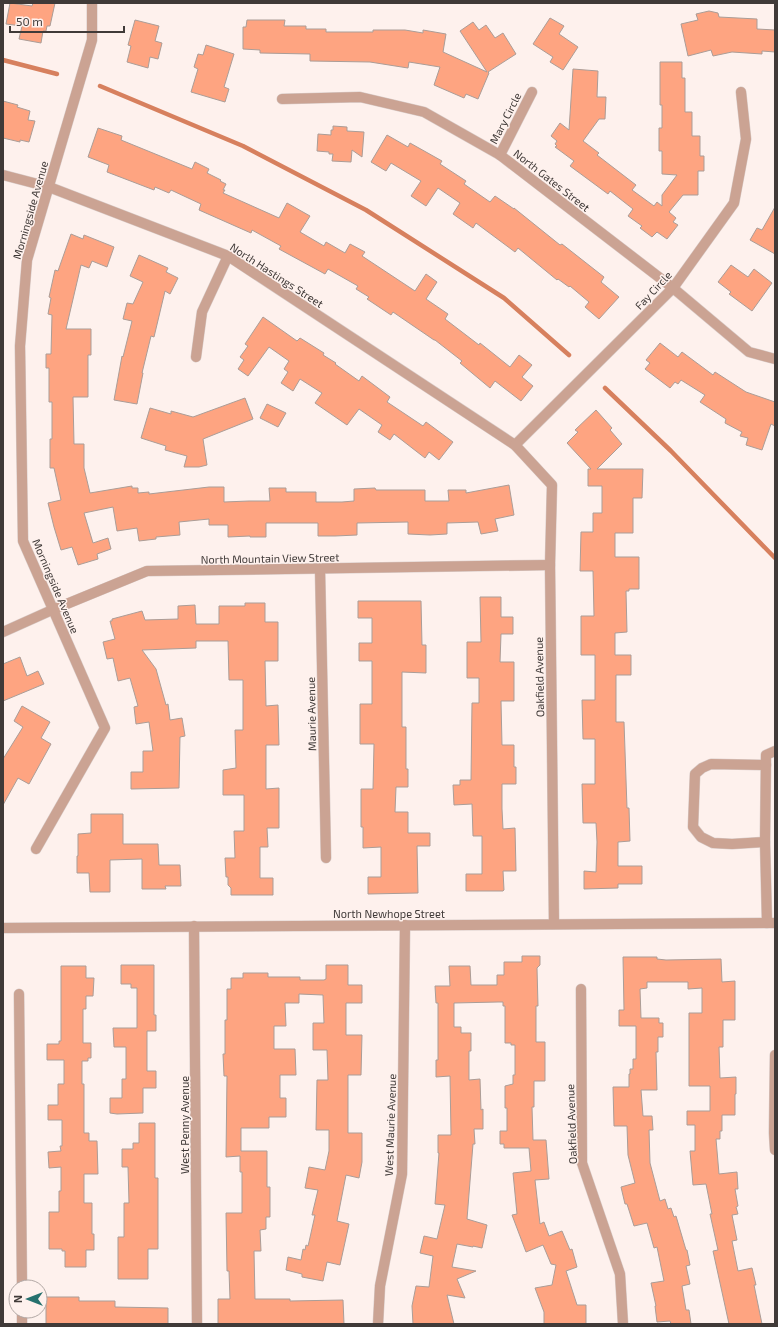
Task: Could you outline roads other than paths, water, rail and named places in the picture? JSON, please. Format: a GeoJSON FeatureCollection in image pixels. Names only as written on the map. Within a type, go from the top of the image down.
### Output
{"type":"FeatureCollection","features":[{"type":"Feature","properties":{"kind":"street","name":"Morningside Avenue"},"geometry":{"type":"LineString","coordinates":[[36,849],[105,728],[23,541],[20,346],[27,260],[92,40],[92,3]]}},
{"type":"Feature","properties":{"kind":"street","name":"Mary Circle"},"geometry":{"type":"LineString","coordinates":[[500,155],[532,92]]}},
{"type":"Feature","properties":{"kind":"street","name":"Fay Circle"},"geometry":{"type":"LineString","coordinates":[[515,445],[674,288],[734,203],[746,139],[742,92]]}},
{"type":"Feature","properties":{"kind":"street","name":"North Gates Street"},"geometry":{"type":"LineString","coordinates":[[282,99],[360,97],[424,112],[500,155],[674,288],[749,352],[775,359]]}},
{"type":"Feature","properties":{"kind":"street","name":"North Hastings Street"},"geometry":{"type":"LineString","coordinates":[[3,175],[49,187],[228,256],[515,445]]}},
{"type":"Feature","properties":{"kind":"street"},"geometry":{"type":"LineString","coordinates":[[196,357],[202,312],[228,256]]}},
{"type":"Feature","properties":{"kind":"street","name":"Oakfield Avenue"},"geometry":{"type":"LineString","coordinates":[[515,445],[552,485],[550,565],[554,924]]}},
{"type":"Feature","properties":{"kind":"street","name":"North Mountain View Street"},"geometry":{"type":"LineString","coordinates":[[3,632],[147,571],[320,570],[550,565]]}},
{"type":"Feature","properties":{"kind":"street","name":"Maurie Avenue"},"geometry":{"type":"LineString","coordinates":[[320,570],[326,858]]}},
{"type":"Feature","properties":{"kind":"street"},"geometry":{"type":"LineString","coordinates":[[771,923],[771,881],[766,842],[766,755],[775,751]]}},
{"type":"Feature","properties":{"kind":"street"},"geometry":{"type":"LineString","coordinates":[[766,765],[711,764],[702,768],[695,774],[693,827],[701,837],[713,843],[732,844],[766,842]]}},
{"type":"Feature","properties":{"kind":"street","name":"North Newhope Street"},"geometry":{"type":"LineString","coordinates":[[3,928],[771,923]]}},
{"type":"Feature","properties":{"kind":"street","name":"West Maurie Avenue"},"geometry":{"type":"LineString","coordinates":[[378,1324],[380,1286],[402,1174],[405,925]]}},
{"type":"Feature","properties":{"kind":"street","name":"West Penny Avenue"},"geometry":{"type":"LineString","coordinates":[[194,926],[197,1324]]}},
{"type":"Feature","properties":{"kind":"street","name":"Oakfield Avenue"},"geometry":{"type":"LineString","coordinates":[[581,989],[582,1163],[620,1274],[623,1324]]}},
{"type":"Feature","properties":{"kind":"street"},"geometry":{"type":"LineString","coordinates":[[19,994],[22,1279]]}},
{"type":"Feature","properties":{"kind":"street"},"geometry":{"type":"LineString","coordinates":[[775,1056],[775,1150]]}},
{"type":"Feature","properties":{"kind":"waterway"},"geometry":{"type":"LineString","coordinates":[[3,60],[57,74]]}},
{"type":"Feature","properties":{"kind":"waterway"},"geometry":{"type":"LineString","coordinates":[[100,86],[243,146],[366,210],[504,298],[569,355]]}},
{"type":"Feature","properties":{"kind":"waterway"},"geometry":{"type":"LineString","coordinates":[[605,388],[671,451],[775,558]]}}]}
